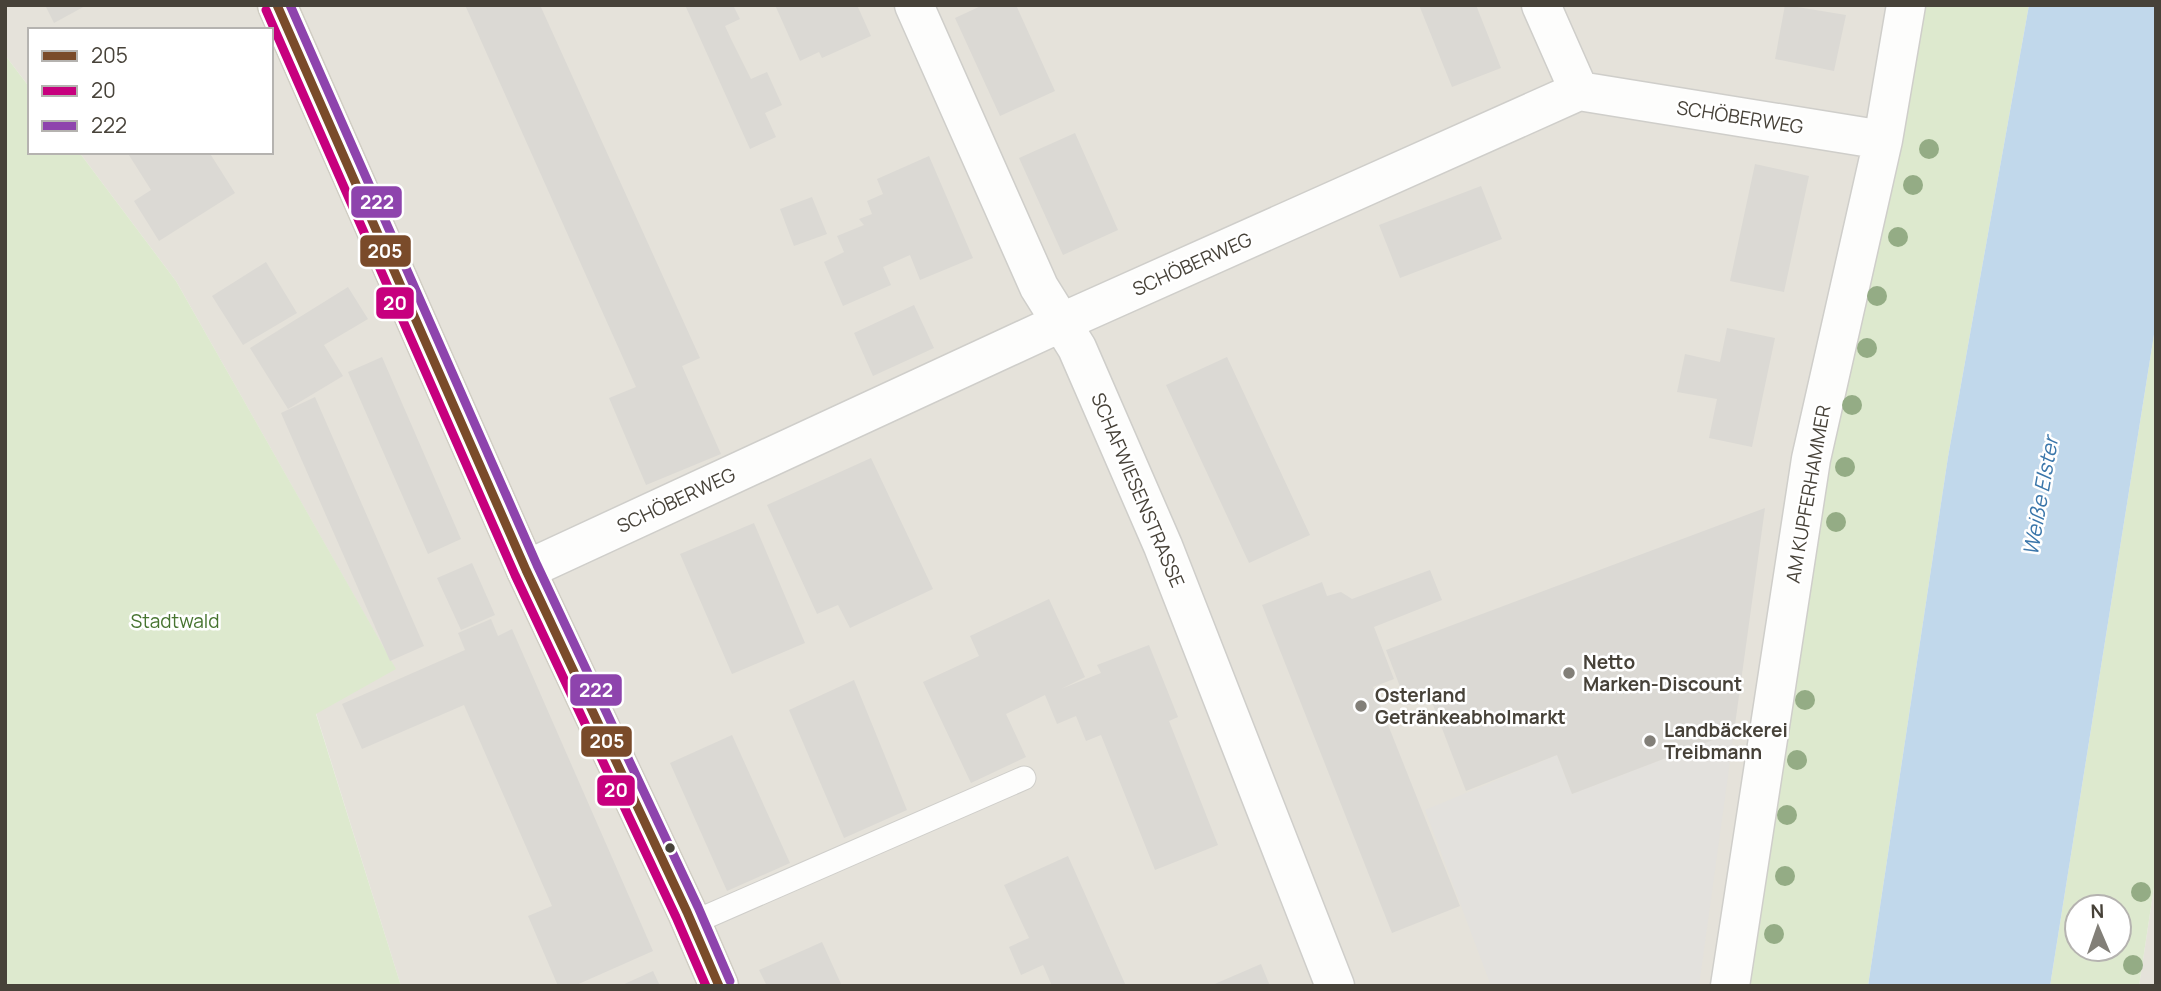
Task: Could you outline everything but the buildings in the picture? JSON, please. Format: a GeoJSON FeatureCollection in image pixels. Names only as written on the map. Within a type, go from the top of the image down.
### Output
{"type":"FeatureCollection","features":[{"type":"Feature","properties":{"kind":"main road"},"geometry":{"type":"LineString","coordinates":[[277,5],[526,570],[719,986]]}},
{"type":"Feature","properties":{"kind":"street","name":"SCHAFWIESENSTRASSE"},"geometry":{"type":"LineString","coordinates":[[914,5],[1039,287],[1077,348],[1163,546],[1335,986]]}},
{"type":"Feature","properties":{"kind":"street"},"geometry":{"type":"LineString","coordinates":[[1541,5],[1579,91]]}},
{"type":"Feature","properties":{"kind":"street","name":"AM KUPFERHAMMER"},"geometry":{"type":"LineString","coordinates":[[1730,986],[1811,459],[1883,140],[1906,5]]}},
{"type":"Feature","properties":{"kind":"street","name":"SCHÖBERWEG"},"geometry":{"type":"LineString","coordinates":[[526,570],[1060,323],[1579,91],[1883,140]]}},
{"type":"Feature","properties":{"kind":"lane"},"geometry":{"type":"LineString","coordinates":[[692,923],[1024,778]]}},
{"type":"Feature","properties":{"kind":"shaded area"},"geometry":{"type":"Polygon","coordinates":[[[5,5],[1922,5],[1749,986],[401,986],[316,713],[395,668],[176,281],[81,154],[273,154],[273,28],[28,28],[28,85],[5,55],[5,5]]]}},
{"type":"Feature","properties":{"kind":"shaded area"},"geometry":{"type":"Polygon","coordinates":[[[1734,732],[1699,986],[1491,986],[1425,810],[1557,755],[1572,794],[1734,732]]]}},
{"type":"Feature","properties":{"kind":"shaded area"},"geometry":{"type":"Polygon","coordinates":[[[2156,874],[2156,986],[2139,986],[2156,874]]]}},
{"type":"Feature","properties":{"kind":"green space"},"geometry":{"type":"Polygon","coordinates":[[[1922,5],[2029,5],[1948,457],[1868,986],[1749,986],[1826,468],[1922,5]]]}},
{"type":"Feature","properties":{"kind":"green space","name":"Stadtwald"},"geometry":{"type":"Polygon","coordinates":[[[5,55],[28,85],[28,154],[81,154],[176,281],[396,669],[316,714],[401,986],[5,986],[5,55]]]}},
{"type":"Feature","properties":{"kind":"green space"},"geometry":{"type":"Polygon","coordinates":[[[2156,322],[2156,874],[2139,986],[2050,986],[2063,905],[2063,963],[2133,963],[2133,893],[2065,893],[2156,322]]]}},
{"type":"Feature","properties":{"kind":"water","name":"Weiße Elster"},"geometry":{"type":"Polygon","coordinates":[[[2029,5],[2156,5],[2156,322],[2050,986],[1868,986],[1948,457],[2029,5]]]}},
{"type":"Feature","properties":{"kind":"transit line","name":"205"},"geometry":{"type":"LineString","coordinates":[[277,5],[526,570],[687,912],[719,986]]}},
{"type":"Feature","properties":{"kind":"transit line","name":"222"},"geometry":{"type":"LineString","coordinates":[[290,5],[537,565],[698,907],[730,981]]}},
{"type":"Feature","properties":{"kind":"transit line","name":"20"},"geometry":{"type":"LineString","coordinates":[[266,10],[515,575],[706,986]]}},
{"type":"Feature","properties":{"kind":"place","name":"Netto Marken-Discount"},"geometry":{"type":"Point","coordinates":[1569,673]}},
{"type":"Feature","properties":{"kind":"place","name":"Osterland Getränkeabholmarkt"},"geometry":{"type":"Point","coordinates":[1361,706]}},
{"type":"Feature","properties":{"kind":"place","name":"Landbäckerei Treibmann"},"geometry":{"type":"Point","coordinates":[1650,741]}}]}
